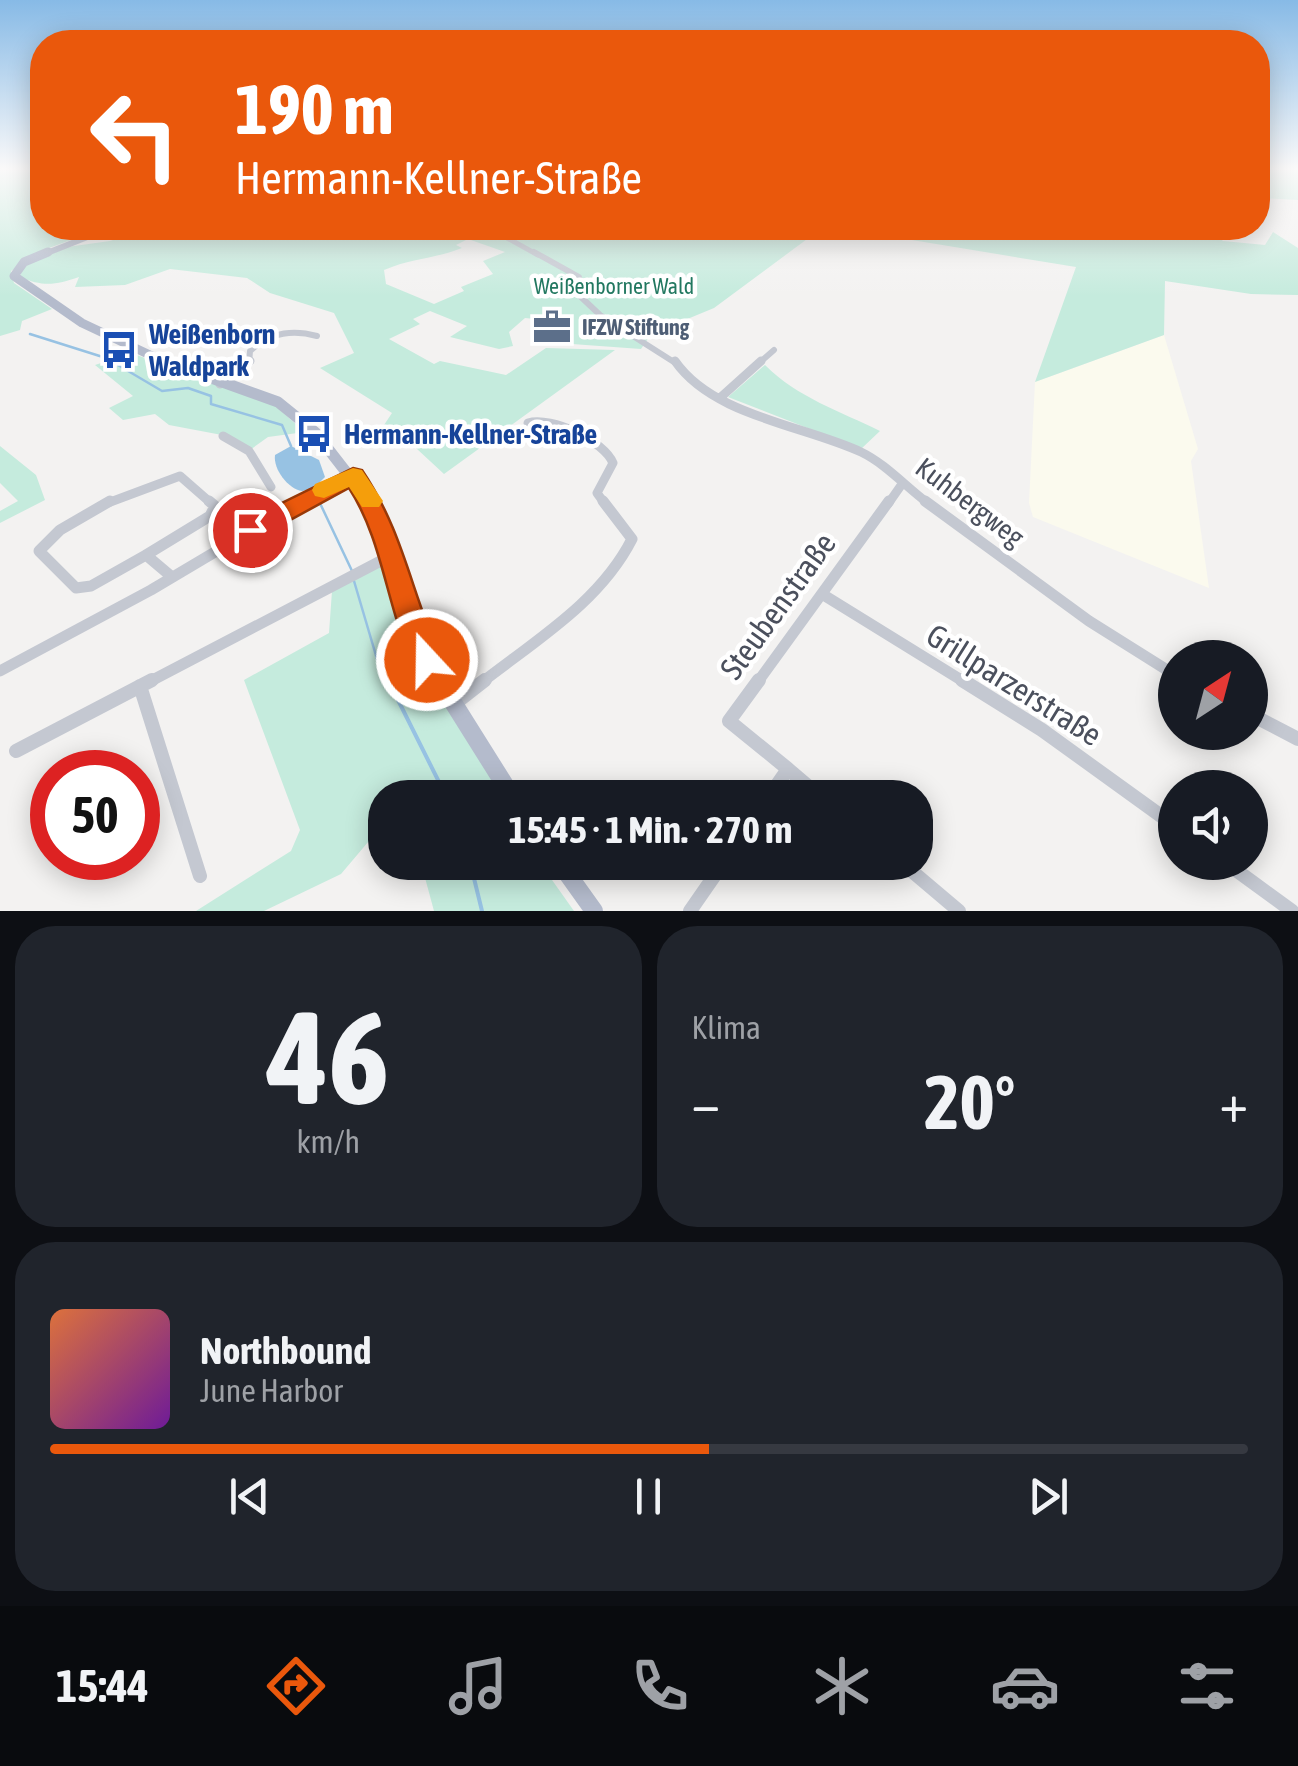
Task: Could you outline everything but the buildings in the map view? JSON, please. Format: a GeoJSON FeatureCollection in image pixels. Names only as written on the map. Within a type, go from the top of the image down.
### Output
{"type":"FeatureCollection","features":[{"type":"Feature","properties":{"kind":"main road"},"geometry":{"type":"LineString","coordinates":[[80,240],[24,262],[14,276],[82,323],[293,412],[353,476],[374,508],[394,554],[416,640],[503,780]]}},
{"type":"Feature","properties":{"kind":"main road"},"geometry":{"type":"LineString","coordinates":[[572,880],[594,911]]}},
{"type":"Feature","properties":{"kind":"street","name":"Kuhbergweg"},"geometry":{"type":"LineString","coordinates":[[510,240],[579,278],[581,298],[600,316],[674,360],[688,380],[880,462],[902,484],[1089,621],[1158,664]]}},
{"type":"Feature","properties":{"kind":"street"},"geometry":{"type":"LineString","coordinates":[[220,384],[250,363],[250,351],[260,342],[286,333],[318,336]]}},
{"type":"Feature","properties":{"kind":"street"},"geometry":{"type":"LineString","coordinates":[[721,397],[774,350]]}},
{"type":"Feature","properties":{"kind":"street"},"geometry":{"type":"LineString","coordinates":[[454,704],[585,602],[618,567],[632,540],[597,493],[614,463],[609,453],[562,430]]}},
{"type":"Feature","properties":{"kind":"street"},"geometry":{"type":"LineString","coordinates":[[222,436],[249,452],[271,487]]}},
{"type":"Feature","properties":{"kind":"street"},"geometry":{"type":"LineString","coordinates":[[180,476],[215,506],[210,516],[146,555],[91,586],[76,588],[39,550],[52,534],[157,479],[180,476]]}},
{"type":"Feature","properties":{"kind":"street"},"geometry":{"type":"LineString","coordinates":[[0,671],[306,498],[353,476]]}},
{"type":"Feature","properties":{"kind":"street","name":"Steubenstraße"},"geometry":{"type":"LineString","coordinates":[[788,769],[729,721],[902,484]]}},
{"type":"Feature","properties":{"kind":"street"},"geometry":{"type":"LineString","coordinates":[[16,751],[394,554]]}},
{"type":"Feature","properties":{"kind":"street"},"geometry":{"type":"LineString","coordinates":[[146,555],[172,577]]}},
{"type":"Feature","properties":{"kind":"street","name":"Grillparzerstraße"},"geometry":{"type":"LineString","coordinates":[[822,594],[1042,730],[1158,814]]}},
{"type":"Feature","properties":{"kind":"street"},"geometry":{"type":"LineString","coordinates":[[140,686],[200,876]]}},
{"type":"Feature","properties":{"kind":"street"},"geometry":{"type":"LineString","coordinates":[[1268,723],[1298,739]]}},
{"type":"Feature","properties":{"kind":"street"},"geometry":{"type":"LineString","coordinates":[[780,780],[788,769],[801,780]]}},
{"type":"Feature","properties":{"kind":"street"},"geometry":{"type":"LineString","coordinates":[[690,911],[712,880]]}},
{"type":"Feature","properties":{"kind":"street"},"geometry":{"type":"LineString","coordinates":[[922,880],[959,911]]}},
{"type":"Feature","properties":{"kind":"street"},"geometry":{"type":"LineString","coordinates":[[1250,880],[1292,911]]}},
{"type":"Feature","properties":{"kind":"shaded area"},"geometry":{"type":"Polygon","coordinates":[[[1164,335],[1198,449],[1191,461],[1209,588],[1033,517],[1029,503],[1035,382],[1164,335]]]}},
{"type":"Feature","properties":{"kind":"green space"},"geometry":{"type":"Polygon","coordinates":[[[0,212],[30,212],[30,240],[71,240],[41,251],[11,271],[14,283],[52,309],[22,321],[20,330],[0,336],[0,212]]]}},
{"type":"Feature","properties":{"kind":"green space"},"geometry":{"type":"Polygon","coordinates":[[[1273,232],[1298,248],[1298,295],[1251,294],[1165,281],[1164,335],[1035,382],[1076,267],[912,240],[1222,240],[1265,245],[1273,232]]]}},
{"type":"Feature","properties":{"kind":"green space","name":"Weißenborner Wald"},"geometry":{"type":"Polygon","coordinates":[[[466,240],[456,245],[462,248],[384,270],[386,284],[434,304],[493,274],[483,261],[505,252],[471,240],[806,240],[714,308],[651,334],[641,349],[572,344],[566,322],[525,318],[509,332],[513,346],[499,349],[450,337],[467,326],[430,311],[413,319],[420,324],[389,339],[434,364],[440,361],[506,375],[546,348],[615,350],[444,474],[417,449],[382,428],[392,413],[320,368],[354,353],[334,313],[270,293],[247,278],[170,269],[125,285],[75,287],[79,277],[49,284],[20,277],[22,267],[60,248],[110,241],[466,240]]]}},
{"type":"Feature","properties":{"kind":"green space"},"geometry":{"type":"Polygon","coordinates":[[[131,353],[273,404],[305,432],[268,437],[250,450],[222,435],[169,425],[155,414],[123,420],[109,408],[133,396],[95,365],[131,353]]]}},
{"type":"Feature","properties":{"kind":"green space"},"geometry":{"type":"Polygon","coordinates":[[[765,365],[805,395],[880,431],[861,449],[728,397],[765,365]]]}},
{"type":"Feature","properties":{"kind":"green space"},"geometry":{"type":"Polygon","coordinates":[[[0,446],[36,475],[45,500],[0,523],[0,511],[18,501],[0,483],[0,446]]]}},
{"type":"Feature","properties":{"kind":"green space"},"geometry":{"type":"Polygon","coordinates":[[[390,561],[416,640],[497,780],[368,780],[368,842],[341,874],[264,911],[196,911],[291,851],[300,830],[244,680],[329,633],[332,591],[390,561]]]}},
{"type":"Feature","properties":{"kind":"green space"},"geometry":{"type":"Polygon","coordinates":[[[426,880],[552,880],[574,911],[434,911],[426,880]]]}},
{"type":"Feature","properties":{"kind":"water"},"geometry":{"type":"Polygon","coordinates":[[[291,446],[319,460],[325,477],[313,489],[297,489],[279,472],[275,455],[291,446]]]}},
{"type":"Feature","properties":{"kind":"waterway"},"geometry":{"type":"LineString","coordinates":[[30,334],[106,358],[162,391],[188,388],[211,396],[211,404],[282,425],[291,446]]}},
{"type":"Feature","properties":{"kind":"waterway"},"geometry":{"type":"LineString","coordinates":[[318,499],[353,573]]}},
{"type":"Feature","properties":{"kind":"waterway"},"geometry":{"type":"LineString","coordinates":[[354,581],[377,659],[389,683]]}},
{"type":"Feature","properties":{"kind":"waterway"},"geometry":{"type":"LineString","coordinates":[[388,680],[438,780]]}},
{"type":"Feature","properties":{"kind":"waterway"},"geometry":{"type":"LineString","coordinates":[[474,880],[482,911]]}},
{"type":"Feature","properties":{"kind":"slow traffic"},"geometry":{"type":"LineString","coordinates":[[324,490],[353,476],[370,501]]}},
{"type":"Feature","properties":{"kind":"place","name":"IFZW Stiftung"},"geometry":{"type":"Point","coordinates":[552,327]}},
{"type":"Feature","properties":{"kind":"place","name":"Weißenborn Waldpark"},"geometry":{"type":"Point","coordinates":[119,350]}},
{"type":"Feature","properties":{"kind":"place","name":"Hermann-Kellner-Straße"},"geometry":{"type":"Point","coordinates":[314,434]}},
{"type":"Feature","properties":{"kind":"route"},"geometry":{"type":"LineString","coordinates":[[250,530],[353,476],[374,508],[394,554],[416,640],[427,660]]}}]}
